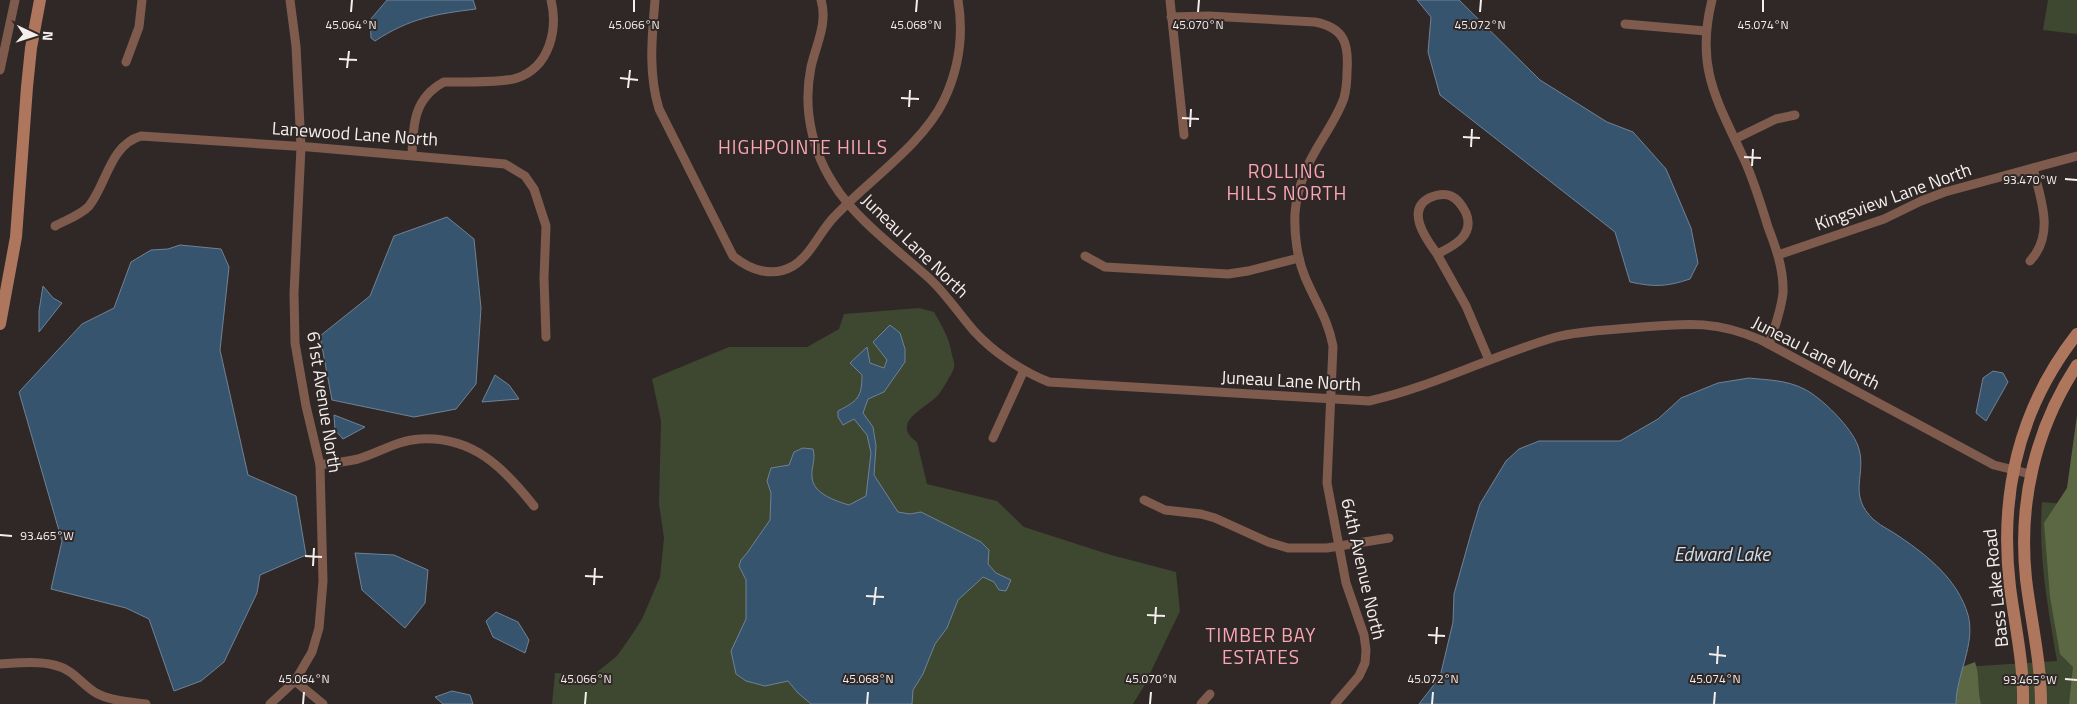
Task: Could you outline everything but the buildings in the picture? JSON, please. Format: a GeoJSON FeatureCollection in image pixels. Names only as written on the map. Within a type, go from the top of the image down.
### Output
{"type":"FeatureCollection","features":[{"type":"Feature","properties":{"kind":"main road"},"geometry":{"type":"LineString","coordinates":[[0,324],[16,237],[29,68],[40,0]]}},
{"type":"Feature","properties":{"kind":"main road","name":"Bass Lake Road"},"geometry":{"type":"LineString","coordinates":[[2023,704],[2021,659],[2010,590],[2006,546],[2008,499],[2013,470],[2027,423],[2052,370],[2077,334]]}},
{"type":"Feature","properties":{"kind":"main road","name":"Bass Lake Road"},"geometry":{"type":"LineString","coordinates":[[2041,704],[2040,668],[2024,556],[2025,518],[2030,474],[2036,449],[2050,413],[2077,365]]}},
{"type":"Feature","properties":{"kind":"street"},"geometry":{"type":"LineString","coordinates":[[0,70],[15,0]]}},
{"type":"Feature","properties":{"kind":"street"},"geometry":{"type":"LineString","coordinates":[[126,62],[139,27],[142,0]]}},
{"type":"Feature","properties":{"kind":"street","name":"61st Avenue North"},"geometry":{"type":"LineString","coordinates":[[270,704],[295,681],[312,652],[319,628],[323,581],[320,466],[294,343],[294,293],[301,147],[296,46],[290,0]]}},
{"type":"Feature","properties":{"kind":"street"},"geometry":{"type":"LineString","coordinates":[[412,155],[413,130],[418,105],[434,87],[444,82],[518,78],[541,60],[547,52],[552,38],[554,14],[552,0]]}},
{"type":"Feature","properties":{"kind":"street"},"geometry":{"type":"LineString","coordinates":[[655,0],[651,72],[654,90],[667,127],[733,256],[755,270],[768,272],[793,266],[803,257],[822,230],[930,122],[943,102],[953,80],[961,35],[958,0]]}},
{"type":"Feature","properties":{"kind":"street","name":"Juneau Lane North"},"geometry":{"type":"LineString","coordinates":[[821,0],[822,26],[811,67],[808,92],[809,115],[813,139],[821,162],[833,184],[848,204],[937,286],[975,332],[988,344],[1024,370],[1039,378],[1059,384],[1369,401],[1388,397],[1558,337],[1685,323],[1715,325],[1730,328],[1769,344],[1994,465],[2030,474]]}},
{"type":"Feature","properties":{"kind":"street"},"geometry":{"type":"LineString","coordinates":[[1170,0],[1184,135]]}},
{"type":"Feature","properties":{"kind":"street"},"geometry":{"type":"LineString","coordinates":[[1712,0],[1706,31],[1707,63],[1712,85],[1719,107],[1754,184],[1778,255],[1783,291],[1781,310],[1769,344]]}},
{"type":"Feature","properties":{"kind":"street","name":"64th Avenue North"},"geometry":{"type":"LineString","coordinates":[[1171,17],[1209,16],[1315,22],[1326,24],[1336,30],[1344,38],[1348,49],[1344,98],[1304,173],[1295,212],[1295,233],[1299,258],[1304,275],[1330,328],[1333,346],[1327,482],[1346,583],[1364,635],[1366,650],[1365,663],[1359,676],[1335,704]]}},
{"type":"Feature","properties":{"kind":"street"},"geometry":{"type":"LineString","coordinates":[[1625,24],[1706,31]]}},
{"type":"Feature","properties":{"kind":"street"},"geometry":{"type":"LineString","coordinates":[[1735,139],[1776,119],[1795,115]]}},
{"type":"Feature","properties":{"kind":"street","name":"Lanewood Lane North"},"geometry":{"type":"LineString","coordinates":[[55,226],[89,206],[120,151],[133,139],[141,136],[498,162],[516,169],[525,176],[534,189],[546,226],[544,278],[546,337]]}},
{"type":"Feature","properties":{"kind":"street","name":"Kingsview Lane North"},"geometry":{"type":"LineString","coordinates":[[1778,255],[1884,219],[1945,192],[2077,156]]}},
{"type":"Feature","properties":{"kind":"street"},"geometry":{"type":"LineString","coordinates":[[2030,261],[2038,252],[2043,242],[2044,228],[2033,168]]}},
{"type":"Feature","properties":{"kind":"street"},"geometry":{"type":"LineString","coordinates":[[1437,254],[1460,241],[1468,229],[1464,208],[1452,196],[1445,194],[1438,194],[1426,200],[1419,209],[1419,225],[1466,306],[1489,360]]}},
{"type":"Feature","properties":{"kind":"street"},"geometry":{"type":"LineString","coordinates":[[1085,256],[1106,267],[1228,274],[1299,258]]}},
{"type":"Feature","properties":{"kind":"street"},"geometry":{"type":"LineString","coordinates":[[993,438],[1024,370]]}},
{"type":"Feature","properties":{"kind":"street"},"geometry":{"type":"LineString","coordinates":[[320,466],[359,458],[396,444],[419,439],[443,440],[461,444],[485,456],[503,469],[534,506]]}},
{"type":"Feature","properties":{"kind":"street"},"geometry":{"type":"LineString","coordinates":[[1144,500],[1165,510],[1201,514],[1215,518],[1268,542],[1288,548],[1309,549],[1389,538]]}},
{"type":"Feature","properties":{"kind":"street"},"geometry":{"type":"LineString","coordinates":[[0,664],[39,662],[56,665],[72,672],[95,692],[107,697],[146,704]]}},
{"type":"Feature","properties":{"kind":"street"},"geometry":{"type":"LineString","coordinates":[[295,681],[322,704]]}},
{"type":"Feature","properties":{"kind":"street"},"geometry":{"type":"LineString","coordinates":[[1201,704],[1210,694]]}},
{"type":"Feature","properties":{"kind":"green space"},"geometry":{"type":"Polygon","coordinates":[[[2048,0],[2077,0],[2077,34],[2043,30],[2048,0]]]}},
{"type":"Feature","properties":{"kind":"green space"},"geometry":{"type":"Polygon","coordinates":[[[919,308],[934,312],[947,338],[954,364],[952,372],[939,394],[913,415],[907,428],[909,435],[917,442],[927,484],[997,501],[1024,527],[1111,555],[1176,572],[1180,611],[1144,686],[1133,704],[552,704],[555,673],[597,676],[597,672],[617,656],[642,619],[660,577],[664,538],[659,504],[661,421],[652,379],[729,347],[807,347],[839,329],[844,314],[919,308]]]}},
{"type":"Feature","properties":{"kind":"green space"},"geometry":{"type":"Polygon","coordinates":[[[2077,415],[2077,704],[2069,704],[2073,667],[2060,654],[2050,597],[2044,523],[2067,488],[2077,415]]]}},
{"type":"Feature","properties":{"kind":"green space"},"geometry":{"type":"Polygon","coordinates":[[[2042,502],[2077,505],[2077,704],[1956,704],[1957,684],[1962,667],[2057,661],[2047,601],[2041,542],[2042,502]]]}},
{"type":"Feature","properties":{"kind":"green space"},"geometry":{"type":"Polygon","coordinates":[[[1975,662],[1981,704],[1956,704],[1957,684],[1962,667],[1975,662]]]}},
{"type":"Feature","properties":{"kind":"water"},"geometry":{"type":"Polygon","coordinates":[[[387,0],[473,0],[476,9],[424,18],[400,27],[375,41],[371,38],[370,20],[387,0]]]}},
{"type":"Feature","properties":{"kind":"water"},"geometry":{"type":"Polygon","coordinates":[[[1417,0],[1459,0],[1540,80],[1607,122],[1633,132],[1666,169],[1691,228],[1698,263],[1690,279],[1674,284],[1660,285],[1630,282],[1615,232],[1440,95],[1428,52],[1431,17],[1417,0]]]}},
{"type":"Feature","properties":{"kind":"water"},"geometry":{"type":"Polygon","coordinates":[[[447,217],[474,239],[481,308],[476,384],[456,409],[414,417],[332,400],[320,336],[370,296],[394,236],[447,217]]]}},
{"type":"Feature","properties":{"kind":"water"},"geometry":{"type":"Polygon","coordinates":[[[180,245],[221,249],[229,267],[220,350],[248,475],[296,496],[306,555],[260,575],[257,593],[224,662],[201,681],[174,691],[149,619],[126,608],[51,589],[62,541],[19,392],[82,324],[114,308],[131,262],[151,250],[168,249],[180,245]]]}},
{"type":"Feature","properties":{"kind":"water"},"geometry":{"type":"Polygon","coordinates":[[[43,286],[53,298],[62,303],[39,332],[39,311],[43,286]]]}},
{"type":"Feature","properties":{"kind":"water"},"geometry":{"type":"Polygon","coordinates":[[[890,325],[900,333],[905,349],[905,362],[884,392],[868,399],[863,413],[873,427],[876,446],[874,475],[898,512],[910,514],[921,512],[981,542],[989,550],[988,564],[996,573],[1011,580],[1006,591],[999,590],[994,582],[983,577],[958,600],[947,628],[935,644],[923,674],[913,690],[912,704],[811,704],[788,681],[765,686],[746,681],[736,674],[731,651],[746,619],[746,580],[739,566],[741,560],[770,520],[771,493],[767,481],[771,468],[789,465],[794,452],[803,448],[813,449],[813,483],[826,496],[849,505],[866,496],[871,453],[867,435],[854,419],[843,425],[838,417],[838,411],[854,401],[859,394],[862,375],[850,363],[867,347],[870,363],[884,368],[887,360],[873,342],[890,325]]]}},
{"type":"Feature","properties":{"kind":"water"},"geometry":{"type":"Polygon","coordinates":[[[1993,371],[2003,373],[2008,382],[1986,421],[1976,413],[1983,378],[1993,371]]]}},
{"type":"Feature","properties":{"kind":"water"},"geometry":{"type":"Polygon","coordinates":[[[495,375],[509,385],[519,399],[482,402],[495,375]]]}},
{"type":"Feature","properties":{"kind":"water","name":"Edward Lake"},"geometry":{"type":"Polygon","coordinates":[[[1749,378],[1777,381],[1797,386],[1819,399],[1843,422],[1858,446],[1861,466],[1859,493],[1866,511],[1874,520],[1911,544],[1931,561],[1941,570],[1957,591],[1968,615],[1970,637],[1959,682],[1956,704],[1419,704],[1440,677],[1453,622],[1454,594],[1472,530],[1480,504],[1506,461],[1519,449],[1539,441],[1620,441],[1658,419],[1681,398],[1718,383],[1749,378]]]}},
{"type":"Feature","properties":{"kind":"water"},"geometry":{"type":"Polygon","coordinates":[[[334,415],[365,427],[343,439],[335,430],[334,415]]]}},
{"type":"Feature","properties":{"kind":"water"},"geometry":{"type":"Polygon","coordinates":[[[355,553],[394,555],[428,570],[425,603],[405,628],[362,590],[355,553]]]}},
{"type":"Feature","properties":{"kind":"water"},"geometry":{"type":"Polygon","coordinates":[[[496,612],[518,622],[529,640],[525,653],[493,637],[486,621],[496,612]]]}},
{"type":"Feature","properties":{"kind":"water"},"geometry":{"type":"Polygon","coordinates":[[[452,691],[470,695],[473,704],[443,704],[435,697],[452,691]]]}},
{"type":"Feature","properties":{"kind":"district","name":"HIGHPOINTE HILLS"},"geometry":{"type":"Point","coordinates":[803,147]}},
{"type":"Feature","properties":{"kind":"district","name":"ROLLING HILLS NORTH"},"geometry":{"type":"Point","coordinates":[1287,182]}},
{"type":"Feature","properties":{"kind":"district","name":"TIMBER BAY ESTATES"},"geometry":{"type":"Point","coordinates":[1261,646]}}]}
